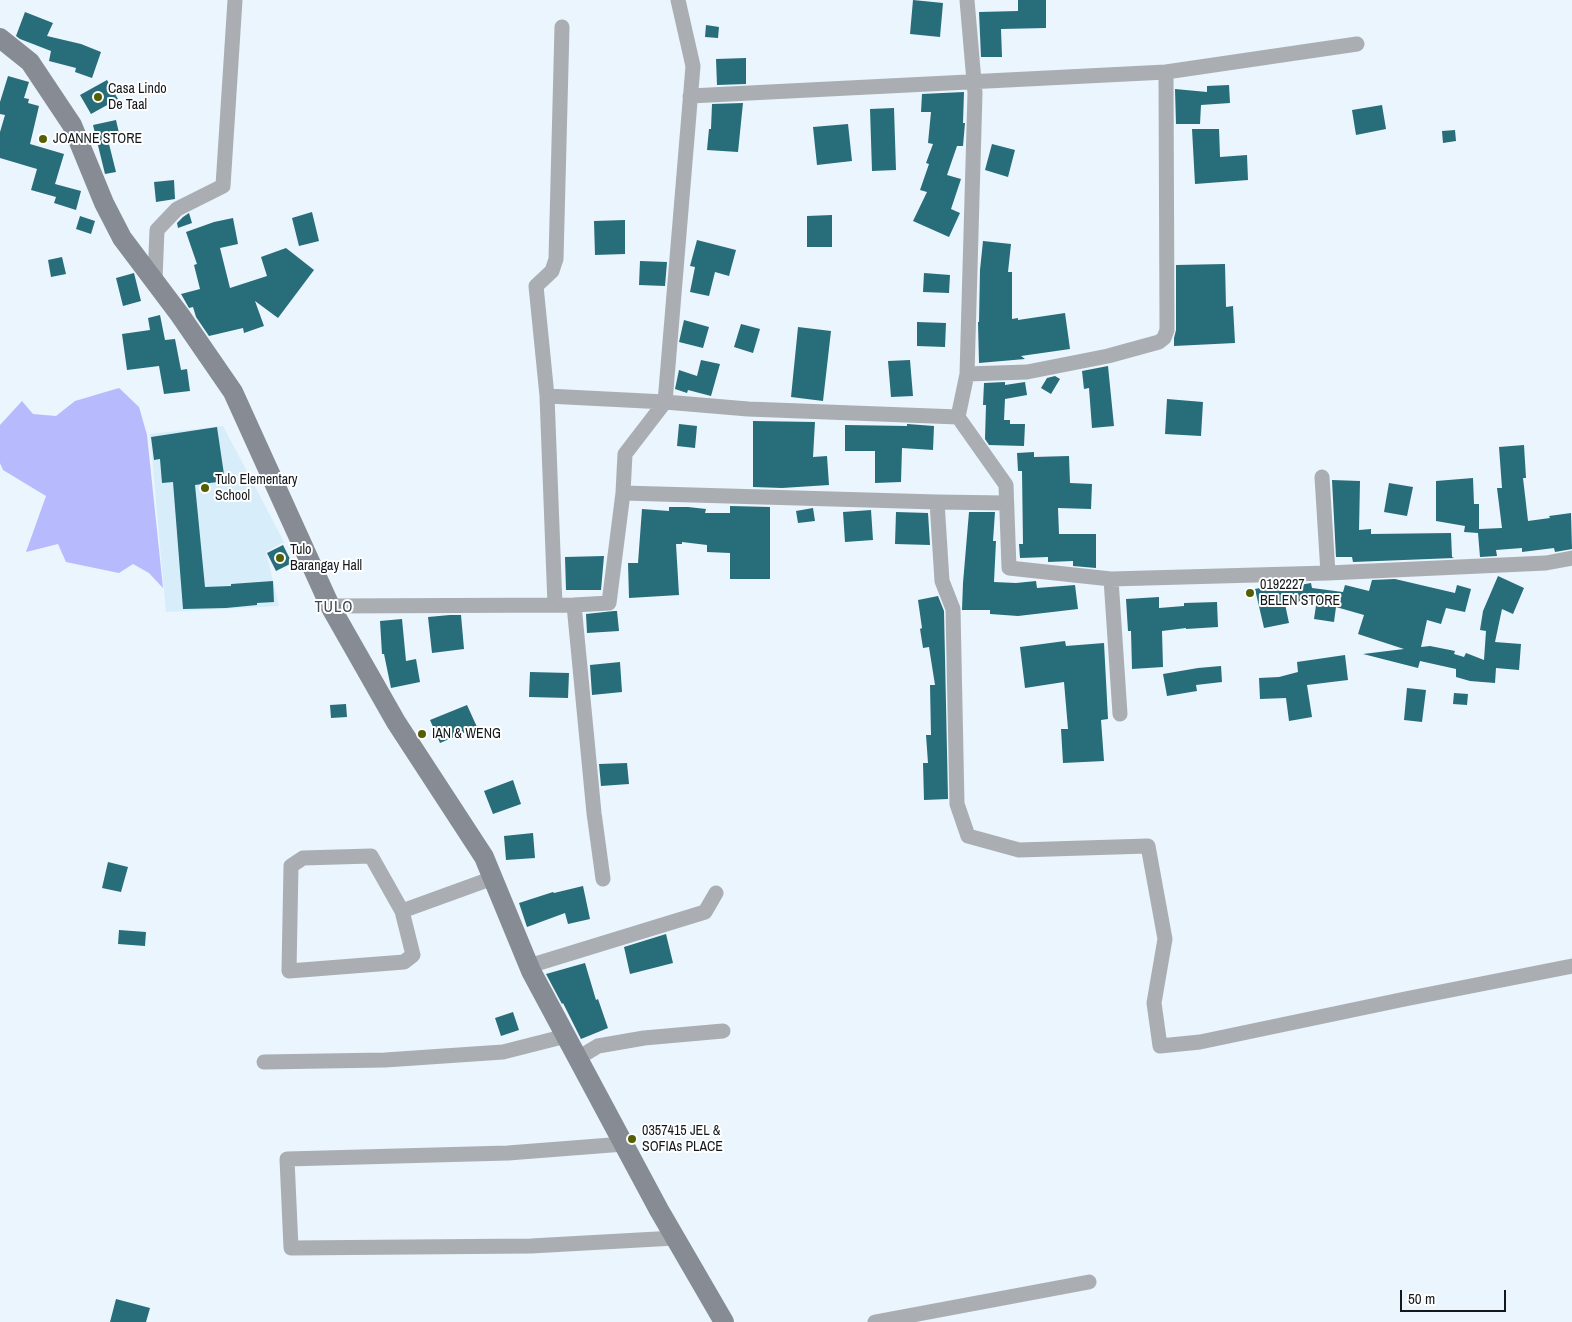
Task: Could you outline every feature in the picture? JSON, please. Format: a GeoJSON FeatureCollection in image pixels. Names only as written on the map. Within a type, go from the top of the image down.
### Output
{"type":"FeatureCollection","features":[{"type":"Feature","properties":{"kind":"street"},"geometry":{"type":"LineString","coordinates":[[155,280],[157,230],[176,209],[223,186],[235,0]]}},
{"type":"Feature","properties":{"kind":"street"},"geometry":{"type":"LineString","coordinates":[[330,606],[574,605],[609,603],[623,493],[625,454],[665,402],[693,66],[678,0]]}},
{"type":"Feature","properties":{"kind":"street"},"geometry":{"type":"LineString","coordinates":[[967,0],[976,93],[967,374],[958,417],[1006,485],[1009,568],[1111,579],[1328,573],[1546,563],[1572,558]]}},
{"type":"Feature","properties":{"kind":"street"},"geometry":{"type":"LineString","coordinates":[[555,605],[547,396],[536,286],[552,271],[556,259],[562,27]]}},
{"type":"Feature","properties":{"kind":"street"},"geometry":{"type":"LineString","coordinates":[[0,38],[30,62],[72,125],[104,203],[122,238],[155,280],[233,392],[330,606],[396,722],[484,858],[529,966],[675,1238],[724,1322]]}},
{"type":"Feature","properties":{"kind":"street"},"geometry":{"type":"LineString","coordinates":[[690,96],[1166,72],[1357,44]]}},
{"type":"Feature","properties":{"kind":"street"},"geometry":{"type":"LineString","coordinates":[[967,374],[1027,372],[1108,356],[1159,342],[1164,338],[1167,330],[1166,72]]}},
{"type":"Feature","properties":{"kind":"street"},"geometry":{"type":"LineString","coordinates":[[547,396],[665,402],[748,409],[958,417]]}},
{"type":"Feature","properties":{"kind":"street"},"geometry":{"type":"LineString","coordinates":[[1322,477],[1328,573]]}},
{"type":"Feature","properties":{"kind":"street"},"geometry":{"type":"LineString","coordinates":[[623,493],[1006,503]]}},
{"type":"Feature","properties":{"kind":"street"},"geometry":{"type":"LineString","coordinates":[[937,502],[942,581],[953,608],[957,804],[968,836],[1019,850],[1148,846],[1165,939],[1154,1004],[1160,1046],[1200,1042],[1572,966]]}},
{"type":"Feature","properties":{"kind":"street"},"geometry":{"type":"LineString","coordinates":[[1111,579],[1120,714]]}},
{"type":"Feature","properties":{"kind":"street"},"geometry":{"type":"LineString","coordinates":[[574,605],[594,813],[603,879]]}},
{"type":"Feature","properties":{"kind":"street"},"geometry":{"type":"LineString","coordinates":[[371,856],[402,911],[413,955],[404,962],[289,971],[291,866],[303,858],[371,856]]}},
{"type":"Feature","properties":{"kind":"street"},"geometry":{"type":"LineString","coordinates":[[402,911],[493,878]]}},
{"type":"Feature","properties":{"kind":"street"},"geometry":{"type":"LineString","coordinates":[[529,966],[705,912],[716,893]]}},
{"type":"Feature","properties":{"kind":"street"},"geometry":{"type":"LineString","coordinates":[[578,1058],[598,1046],[644,1038],[723,1031]]}},
{"type":"Feature","properties":{"kind":"street"},"geometry":{"type":"LineString","coordinates":[[264,1062],[385,1060],[503,1052],[566,1036]]}},
{"type":"Feature","properties":{"kind":"street"},"geometry":{"type":"LineString","coordinates":[[624,1144],[508,1153],[287,1159],[291,1248],[531,1246],[675,1238]]}},
{"type":"Feature","properties":{"kind":"street"},"geometry":{"type":"LineString","coordinates":[[875,1322],[1089,1282]]}},
{"type":"Feature","properties":{"kind":"shaded area"},"geometry":{"type":"Polygon","coordinates":[[[119,388],[139,407],[147,435],[163,588],[149,573],[133,564],[119,573],[66,562],[58,544],[26,552],[46,496],[3,470],[0,463],[0,425],[22,401],[33,414],[56,416],[75,401],[119,388]]]}},
{"type":"Feature","properties":{"kind":"shaded area","name":"Tulo Elementary School"},"geometry":{"type":"Polygon","coordinates":[[[223,426],[284,542],[266,552],[279,606],[166,612],[150,434],[223,426]]]}},
{"type":"Feature","properties":{"kind":"building"},"geometry":{"type":"Polygon","coordinates":[[[913,0],[943,3],[940,37],[910,34],[913,0]]]}},
{"type":"Feature","properties":{"kind":"building"},"geometry":{"type":"Polygon","coordinates":[[[1018,0],[1046,0],[1046,28],[1001,29],[1002,57],[981,57],[979,12],[1018,11],[1018,0]]]}},
{"type":"Feature","properties":{"kind":"building"},"geometry":{"type":"Polygon","coordinates":[[[25,12],[53,23],[47,36],[81,44],[101,52],[92,78],[75,72],[76,68],[49,61],[51,51],[16,36],[25,12]]]}},
{"type":"Feature","properties":{"kind":"building"},"geometry":{"type":"Polygon","coordinates":[[[706,25],[719,27],[718,38],[705,37],[706,25]]]}},
{"type":"Feature","properties":{"kind":"building"},"geometry":{"type":"Polygon","coordinates":[[[746,58],[746,84],[717,85],[716,59],[746,58]]]}},
{"type":"Feature","properties":{"kind":"building"},"geometry":{"type":"Polygon","coordinates":[[[8,76],[29,82],[24,98],[29,99],[28,103],[39,106],[30,144],[64,154],[55,184],[81,191],[76,210],[54,203],[56,197],[31,190],[37,169],[0,158],[0,132],[5,115],[0,114],[0,102],[8,76]]]}},
{"type":"Feature","properties":{"kind":"building","name":"Casa Lindo De Taal"},"geometry":{"type":"Polygon","coordinates":[[[107,80],[118,99],[91,114],[80,95],[107,80]]]}},
{"type":"Feature","properties":{"kind":"building"},"geometry":{"type":"Polygon","coordinates":[[[1229,85],[1230,103],[1201,105],[1200,124],[1176,124],[1175,89],[1207,92],[1207,86],[1229,85]]]}},
{"type":"Feature","properties":{"kind":"building"},"geometry":{"type":"Polygon","coordinates":[[[964,92],[963,123],[965,123],[963,146],[957,146],[947,175],[961,179],[951,209],[960,213],[949,237],[913,221],[927,192],[920,190],[929,164],[926,163],[933,144],[928,143],[931,112],[921,112],[922,94],[964,92]]]}},
{"type":"Feature","properties":{"kind":"building"},"geometry":{"type":"Polygon","coordinates":[[[743,103],[738,152],[707,150],[709,129],[711,129],[712,104],[743,103]]]}},
{"type":"Feature","properties":{"kind":"building"},"geometry":{"type":"Polygon","coordinates":[[[1382,105],[1386,129],[1356,135],[1352,110],[1382,105]]]}},
{"type":"Feature","properties":{"kind":"building"},"geometry":{"type":"Polygon","coordinates":[[[894,108],[896,170],[872,171],[870,109],[894,108]]]}},
{"type":"Feature","properties":{"kind":"building"},"geometry":{"type":"Polygon","coordinates":[[[116,120],[119,133],[107,136],[116,172],[105,174],[93,125],[116,120]]]}},
{"type":"Feature","properties":{"kind":"building"},"geometry":{"type":"Polygon","coordinates":[[[848,124],[852,161],[817,165],[813,127],[848,124]]]}},
{"type":"Feature","properties":{"kind":"building"},"geometry":{"type":"Polygon","coordinates":[[[1192,129],[1219,129],[1220,157],[1247,155],[1248,180],[1195,184],[1192,129]]]}},
{"type":"Feature","properties":{"kind":"building"},"geometry":{"type":"Polygon","coordinates":[[[1455,130],[1456,141],[1443,143],[1442,131],[1455,130]]]}},
{"type":"Feature","properties":{"kind":"building"},"geometry":{"type":"Polygon","coordinates":[[[992,144],[1015,150],[1008,177],[985,170],[992,144]]]}},
{"type":"Feature","properties":{"kind":"building"},"geometry":{"type":"Polygon","coordinates":[[[174,180],[175,199],[156,202],[154,182],[174,180]]]}},
{"type":"Feature","properties":{"kind":"building"},"geometry":{"type":"Polygon","coordinates":[[[312,212],[319,241],[299,246],[292,218],[312,212]]]}},
{"type":"Feature","properties":{"kind":"building"},"geometry":{"type":"Polygon","coordinates":[[[189,213],[192,223],[178,228],[177,223],[189,213]]]}},
{"type":"Feature","properties":{"kind":"building"},"geometry":{"type":"Polygon","coordinates":[[[832,215],[832,247],[807,247],[807,216],[832,215]]]}},
{"type":"Feature","properties":{"kind":"building"},"geometry":{"type":"Polygon","coordinates":[[[80,216],[95,221],[91,234],[76,229],[80,216]]]}},
{"type":"Feature","properties":{"kind":"building"},"geometry":{"type":"Polygon","coordinates":[[[233,218],[238,244],[220,248],[230,288],[267,276],[261,257],[286,248],[314,270],[278,318],[255,301],[264,326],[244,333],[243,328],[209,336],[196,317],[193,307],[189,308],[181,294],[200,289],[194,265],[197,264],[186,232],[214,222],[233,218]]]}},
{"type":"Feature","properties":{"kind":"building"},"geometry":{"type":"Polygon","coordinates":[[[625,220],[625,254],[595,255],[594,221],[625,220]]]}},
{"type":"Feature","properties":{"kind":"building"},"geometry":{"type":"Polygon","coordinates":[[[697,240],[736,250],[729,276],[715,272],[709,296],[690,292],[695,267],[690,266],[697,240]]]}},
{"type":"Feature","properties":{"kind":"building"},"geometry":{"type":"Polygon","coordinates":[[[983,241],[1011,244],[1008,272],[1012,272],[1012,319],[1018,318],[1018,320],[1065,313],[1070,349],[1021,356],[1025,359],[979,363],[978,322],[983,241]]]}},
{"type":"Feature","properties":{"kind":"building"},"geometry":{"type":"Polygon","coordinates":[[[62,257],[66,274],[51,277],[48,260],[62,257]]]}},
{"type":"Feature","properties":{"kind":"building"},"geometry":{"type":"Polygon","coordinates":[[[640,261],[667,262],[665,286],[639,285],[640,261]]]}},
{"type":"Feature","properties":{"kind":"building"},"geometry":{"type":"Polygon","coordinates":[[[1225,264],[1226,307],[1233,306],[1235,343],[1174,346],[1176,330],[1176,265],[1225,264]]]}},
{"type":"Feature","properties":{"kind":"building"},"geometry":{"type":"Polygon","coordinates":[[[134,273],[141,301],[123,306],[116,278],[134,273]]]}},
{"type":"Feature","properties":{"kind":"building"},"geometry":{"type":"Polygon","coordinates":[[[924,273],[950,275],[949,293],[923,292],[924,273]]]}},
{"type":"Feature","properties":{"kind":"building"},"geometry":{"type":"Polygon","coordinates":[[[160,315],[165,340],[175,339],[181,370],[187,369],[190,391],[164,394],[159,366],[127,370],[122,334],[150,330],[148,318],[160,315]]]}},
{"type":"Feature","properties":{"kind":"building"},"geometry":{"type":"Polygon","coordinates":[[[684,320],[709,327],[703,348],[679,342],[684,320]]]}},
{"type":"Feature","properties":{"kind":"building"},"geometry":{"type":"Polygon","coordinates":[[[917,322],[946,323],[945,347],[917,346],[917,322]]]}},
{"type":"Feature","properties":{"kind":"building"},"geometry":{"type":"Polygon","coordinates":[[[741,324],[760,329],[753,353],[734,347],[741,324]]]}},
{"type":"Feature","properties":{"kind":"building"},"geometry":{"type":"Polygon","coordinates":[[[798,327],[831,331],[823,401],[791,397],[798,327]]]}},
{"type":"Feature","properties":{"kind":"building"},"geometry":{"type":"Polygon","coordinates":[[[701,360],[720,364],[711,396],[688,390],[687,393],[675,389],[679,370],[697,376],[701,360]]]}},
{"type":"Feature","properties":{"kind":"building"},"geometry":{"type":"Polygon","coordinates":[[[910,360],[913,396],[891,397],[888,361],[910,360]]]}},
{"type":"Feature","properties":{"kind":"building"},"geometry":{"type":"Polygon","coordinates":[[[1108,366],[1114,426],[1092,428],[1089,388],[1084,389],[1082,371],[1108,366]]]}},
{"type":"Feature","properties":{"kind":"building"},"geometry":{"type":"Polygon","coordinates":[[[1055,376],[1060,379],[1051,394],[1041,388],[1047,378],[1055,376]]]}},
{"type":"Feature","properties":{"kind":"building"},"geometry":{"type":"Polygon","coordinates":[[[1005,382],[1005,385],[1025,382],[1027,395],[1005,399],[1004,420],[1010,420],[1010,424],[1025,424],[1024,446],[989,445],[985,439],[986,405],[983,405],[984,383],[1005,382]]]}},
{"type":"Feature","properties":{"kind":"building"},"geometry":{"type":"Polygon","coordinates":[[[1167,399],[1203,402],[1201,436],[1165,434],[1167,399]]]}},
{"type":"Feature","properties":{"kind":"building"},"geometry":{"type":"Polygon","coordinates":[[[753,421],[815,422],[813,457],[827,456],[829,485],[782,488],[753,487],[753,421]]]}},
{"type":"Feature","properties":{"kind":"building"},"geometry":{"type":"Polygon","coordinates":[[[679,424],[697,426],[695,448],[677,446],[679,424]]]}},
{"type":"Feature","properties":{"kind":"building"},"geometry":{"type":"Polygon","coordinates":[[[907,424],[934,426],[933,450],[902,448],[901,482],[875,483],[875,451],[845,451],[845,425],[907,426],[907,424]]]}},
{"type":"Feature","properties":{"kind":"building"},"geometry":{"type":"Polygon","coordinates":[[[217,427],[225,481],[195,485],[205,587],[273,581],[274,602],[226,608],[183,609],[173,482],[162,483],[160,459],[154,460],[151,437],[217,427]]]}},
{"type":"Feature","properties":{"kind":"building"},"geometry":{"type":"Polygon","coordinates":[[[1524,445],[1526,478],[1523,478],[1528,521],[1571,513],[1572,549],[1555,552],[1554,548],[1522,552],[1522,548],[1496,550],[1497,556],[1480,557],[1478,533],[1464,532],[1465,526],[1436,521],[1436,481],[1473,478],[1474,504],[1479,504],[1479,529],[1502,528],[1497,488],[1502,488],[1499,447],[1524,445]]]}},
{"type":"Feature","properties":{"kind":"building"},"geometry":{"type":"Polygon","coordinates":[[[1034,452],[1034,457],[1069,456],[1070,483],[1092,484],[1091,509],[1058,508],[1059,534],[1096,534],[1096,568],[1073,566],[1073,561],[1048,562],[1048,557],[1020,558],[1019,544],[1023,544],[1022,471],[1018,471],[1017,453],[1034,452]]]}},
{"type":"Feature","properties":{"kind":"building"},"geometry":{"type":"Polygon","coordinates":[[[1332,480],[1360,481],[1359,530],[1371,529],[1371,534],[1451,533],[1452,557],[1454,558],[1353,562],[1352,557],[1336,557],[1332,480]]]}},
{"type":"Feature","properties":{"kind":"building"},"geometry":{"type":"Polygon","coordinates":[[[1389,483],[1413,487],[1407,516],[1384,512],[1389,483]]]}},
{"type":"Feature","properties":{"kind":"building"},"geometry":{"type":"Polygon","coordinates":[[[730,506],[770,507],[770,579],[730,579],[730,553],[707,552],[707,545],[682,542],[682,544],[676,544],[679,595],[629,598],[628,563],[638,563],[642,509],[669,511],[669,507],[688,507],[706,509],[705,513],[730,513],[730,506]]]}},
{"type":"Feature","properties":{"kind":"building"},"geometry":{"type":"Polygon","coordinates":[[[813,508],[815,521],[798,523],[796,511],[813,508]]]}},
{"type":"Feature","properties":{"kind":"building"},"geometry":{"type":"Polygon","coordinates":[[[871,510],[873,540],[845,542],[843,512],[871,510]]]}},
{"type":"Feature","properties":{"kind":"building"},"geometry":{"type":"Polygon","coordinates":[[[896,512],[928,513],[930,545],[895,544],[896,512]]]}},
{"type":"Feature","properties":{"kind":"building"},"geometry":{"type":"Polygon","coordinates":[[[969,512],[995,512],[993,541],[996,541],[994,582],[1016,583],[1036,581],[1037,588],[1075,585],[1078,609],[1018,616],[990,614],[990,610],[962,610],[969,512]]]}},
{"type":"Feature","properties":{"kind":"building","name":"Tulo Barangay Hall"},"geometry":{"type":"Polygon","coordinates":[[[283,545],[292,563],[276,571],[267,553],[283,545]]]}},
{"type":"Feature","properties":{"kind":"building"},"geometry":{"type":"Polygon","coordinates":[[[604,556],[601,590],[566,590],[565,557],[604,556]]]}},
{"type":"Feature","properties":{"kind":"building"},"geometry":{"type":"Polygon","coordinates":[[[1498,576],[1524,588],[1513,614],[1502,609],[1495,642],[1521,644],[1519,670],[1496,668],[1495,683],[1470,681],[1456,677],[1456,669],[1420,661],[1418,668],[1363,654],[1404,649],[1358,634],[1364,615],[1336,607],[1334,622],[1314,619],[1317,599],[1285,604],[1289,623],[1264,628],[1255,589],[1280,584],[1282,588],[1311,583],[1312,588],[1343,592],[1345,585],[1369,591],[1372,580],[1395,579],[1455,593],[1457,585],[1471,589],[1465,612],[1446,608],[1441,624],[1427,620],[1421,647],[1430,646],[1455,651],[1454,654],[1464,657],[1466,653],[1484,660],[1486,631],[1480,630],[1483,611],[1498,576]]]}},
{"type":"Feature","properties":{"kind":"building"},"geometry":{"type":"Polygon","coordinates":[[[938,596],[944,611],[948,799],[924,800],[923,763],[928,763],[926,735],[931,735],[930,685],[935,685],[929,647],[923,648],[918,600],[938,596]]]}},
{"type":"Feature","properties":{"kind":"building"},"geometry":{"type":"Polygon","coordinates":[[[1159,597],[1159,608],[1184,606],[1184,603],[1217,602],[1218,627],[1162,631],[1163,667],[1132,669],[1131,631],[1128,631],[1126,599],[1159,597]]]}},
{"type":"Feature","properties":{"kind":"building"},"geometry":{"type":"Polygon","coordinates":[[[617,611],[619,631],[587,633],[586,614],[617,611]]]}},
{"type":"Feature","properties":{"kind":"building"},"geometry":{"type":"Polygon","coordinates":[[[461,615],[464,649],[432,653],[428,617],[461,615]]]}},
{"type":"Feature","properties":{"kind":"building"},"geometry":{"type":"Polygon","coordinates":[[[402,619],[406,661],[416,659],[420,682],[391,688],[384,654],[382,654],[380,621],[402,619]]]}},
{"type":"Feature","properties":{"kind":"building"},"geometry":{"type":"Polygon","coordinates":[[[1065,641],[1066,646],[1104,643],[1108,719],[1101,720],[1104,761],[1063,763],[1061,729],[1068,729],[1064,682],[1025,688],[1020,647],[1065,641]]]}},
{"type":"Feature","properties":{"kind":"building"},"geometry":{"type":"Polygon","coordinates":[[[1345,655],[1348,680],[1307,685],[1312,717],[1289,721],[1286,698],[1260,699],[1259,678],[1279,677],[1298,672],[1297,662],[1345,655]]]}},
{"type":"Feature","properties":{"kind":"building"},"geometry":{"type":"Polygon","coordinates":[[[620,662],[622,692],[592,695],[590,665],[620,662]]]}},
{"type":"Feature","properties":{"kind":"building"},"geometry":{"type":"Polygon","coordinates":[[[1221,666],[1222,682],[1196,685],[1197,691],[1167,696],[1163,674],[1221,666]]]}},
{"type":"Feature","properties":{"kind":"building"},"geometry":{"type":"Polygon","coordinates":[[[530,672],[569,673],[568,698],[529,697],[530,672]]]}},
{"type":"Feature","properties":{"kind":"building"},"geometry":{"type":"Polygon","coordinates":[[[1407,688],[1426,690],[1422,722],[1404,720],[1407,688]]]}},
{"type":"Feature","properties":{"kind":"building"},"geometry":{"type":"Polygon","coordinates":[[[1454,693],[1468,694],[1467,705],[1453,704],[1454,693]]]}},
{"type":"Feature","properties":{"kind":"building"},"geometry":{"type":"Polygon","coordinates":[[[346,704],[347,717],[331,718],[330,705],[346,704]]]}},
{"type":"Feature","properties":{"kind":"building"},"geometry":{"type":"Polygon","coordinates":[[[467,705],[477,727],[440,743],[430,720],[467,705]]]}},
{"type":"Feature","properties":{"kind":"building"},"geometry":{"type":"Polygon","coordinates":[[[627,763],[629,784],[601,786],[599,764],[627,763]]]}},
{"type":"Feature","properties":{"kind":"building"},"geometry":{"type":"Polygon","coordinates":[[[513,780],[521,804],[493,814],[484,791],[513,780]]]}},
{"type":"Feature","properties":{"kind":"building"},"geometry":{"type":"Polygon","coordinates":[[[533,833],[535,858],[506,860],[504,836],[533,833]]]}},
{"type":"Feature","properties":{"kind":"building"},"geometry":{"type":"Polygon","coordinates":[[[108,862],[128,867],[121,892],[102,888],[108,862]]]}},
{"type":"Feature","properties":{"kind":"building"},"geometry":{"type":"Polygon","coordinates":[[[583,886],[590,919],[568,924],[565,913],[527,927],[519,903],[553,892],[583,886]]]}},
{"type":"Feature","properties":{"kind":"building"},"geometry":{"type":"Polygon","coordinates":[[[119,930],[146,932],[145,946],[118,944],[119,930]]]}},
{"type":"Feature","properties":{"kind":"building"},"geometry":{"type":"Polygon","coordinates":[[[666,934],[673,963],[630,974],[624,947],[666,934]]]}},
{"type":"Feature","properties":{"kind":"building"},"geometry":{"type":"Polygon","coordinates":[[[585,963],[596,1000],[598,999],[608,1028],[581,1039],[546,974],[585,963]]]}},
{"type":"Feature","properties":{"kind":"building"},"geometry":{"type":"Polygon","coordinates":[[[513,1012],[519,1030],[501,1036],[495,1018],[513,1012]]]}},
{"type":"Feature","properties":{"kind":"building"},"geometry":{"type":"Polygon","coordinates":[[[116,1299],[150,1308],[146,1322],[110,1322],[116,1299]]]}},
{"type":"Feature","properties":{"kind":"place","name":"Casa Lindo De Taal"},"geometry":{"type":"Point","coordinates":[98,97]}},
{"type":"Feature","properties":{"kind":"place","name":"JOANNE STORE"},"geometry":{"type":"Point","coordinates":[43,139]}},
{"type":"Feature","properties":{"kind":"place","name":"Tulo Elementary School"},"geometry":{"type":"Point","coordinates":[205,488]}},
{"type":"Feature","properties":{"kind":"place","name":"Tulo Barangay Hall"},"geometry":{"type":"Point","coordinates":[280,558]}},
{"type":"Feature","properties":{"kind":"place","name":"0192227 BELEN STORE"},"geometry":{"type":"Point","coordinates":[1250,593]}},
{"type":"Feature","properties":{"kind":"place","name":"IAN & WENG"},"geometry":{"type":"Point","coordinates":[422,734]}},
{"type":"Feature","properties":{"kind":"place","name":"0357415 JEL & SOFIAs PLACE"},"geometry":{"type":"Point","coordinates":[632,1139]}},
{"type":"Feature","properties":{"kind":"district","name":"TULO"},"geometry":{"type":"Point","coordinates":[334,608]}}]}
